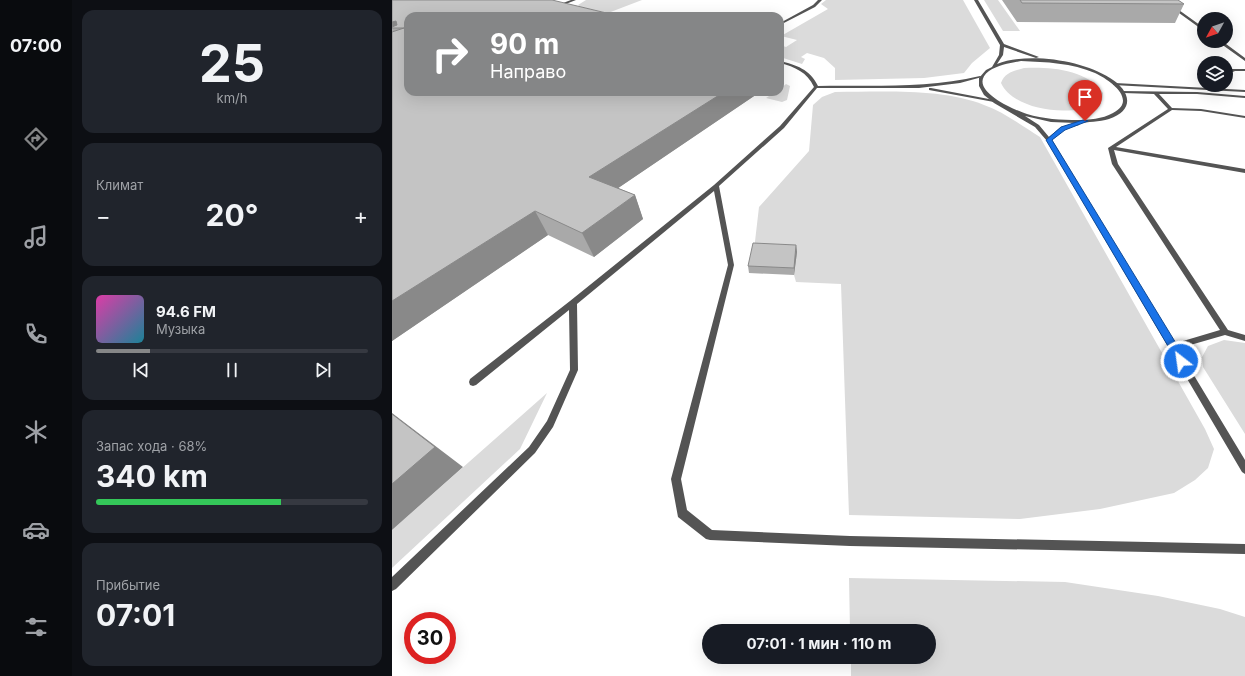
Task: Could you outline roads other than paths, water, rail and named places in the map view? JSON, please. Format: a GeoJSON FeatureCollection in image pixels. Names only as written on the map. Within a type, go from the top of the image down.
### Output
{"type":"FeatureCollection","features":[{"type":"Feature","properties":{"kind":"street"},"geometry":{"type":"LineString","coordinates":[[557,6],[574,0]]}},
{"type":"Feature","properties":{"kind":"street"},"geometry":{"type":"LineString","coordinates":[[784,22],[814,6],[820,0]]}},
{"type":"Feature","properties":{"kind":"street"},"geometry":{"type":"LineString","coordinates":[[976,0],[1002,45],[1020,52],[1089,70],[1115,84],[1123,92],[1126,100],[1123,107],[1115,114],[1102,119],[1085,121],[1045,119],[1008,109]]}},
{"type":"Feature","properties":{"kind":"street"},"geometry":{"type":"LineString","coordinates":[[1163,0],[1197,25]]}},
{"type":"Feature","properties":{"kind":"street"},"geometry":{"type":"LineString","coordinates":[[550,4],[564,8]]}},
{"type":"Feature","properties":{"kind":"street"},"geometry":{"type":"LineString","coordinates":[[994,66],[1000,55],[1002,45]]}},
{"type":"Feature","properties":{"kind":"street"},"geometry":{"type":"LineString","coordinates":[[1229,48],[1245,60]]}},
{"type":"Feature","properties":{"kind":"street"},"geometry":{"type":"LineString","coordinates":[[1055,62],[1021,60],[994,66],[985,71],[980,78],[980,85],[984,93],[994,101],[1037,126],[1049,140],[1174,347],[1245,469]]}},
{"type":"Feature","properties":{"kind":"street"},"geometry":{"type":"LineString","coordinates":[[784,63],[801,69],[813,77],[816,87]]}},
{"type":"Feature","properties":{"kind":"street"},"geometry":{"type":"LineString","coordinates":[[1233,70],[1245,70]]}},
{"type":"Feature","properties":{"kind":"street"},"geometry":{"type":"LineString","coordinates":[[473,382],[573,303],[716,186],[782,127],[816,87],[918,87],[961,83],[980,78]]}},
{"type":"Feature","properties":{"kind":"street"},"geometry":{"type":"LineString","coordinates":[[1115,84],[1197,87]]}},
{"type":"Feature","properties":{"kind":"street"},"geometry":{"type":"LineString","coordinates":[[918,87],[994,101]]}},
{"type":"Feature","properties":{"kind":"street"},"geometry":{"type":"LineString","coordinates":[[1233,90],[1245,91]]}},
{"type":"Feature","properties":{"kind":"street"},"geometry":{"type":"LineString","coordinates":[[1123,92],[1197,93],[1245,97]]}},
{"type":"Feature","properties":{"kind":"street"},"geometry":{"type":"LineString","coordinates":[[1156,93],[1171,109]]}},
{"type":"Feature","properties":{"kind":"street"},"geometry":{"type":"LineString","coordinates":[[1110,148],[1171,109],[1200,110],[1245,117]]}},
{"type":"Feature","properties":{"kind":"street"},"geometry":{"type":"LineString","coordinates":[[1049,140],[1063,128],[1085,121]]}},
{"type":"Feature","properties":{"kind":"street"},"geometry":{"type":"LineString","coordinates":[[1110,148],[1245,171]]}},
{"type":"Feature","properties":{"kind":"street"},"geometry":{"type":"LineString","coordinates":[[1110,148],[1115,164],[1225,332]]}},
{"type":"Feature","properties":{"kind":"street"},"geometry":{"type":"LineString","coordinates":[[716,186],[731,265],[676,479],[682,513],[710,535],[850,541],[1245,549]]}},
{"type":"Feature","properties":{"kind":"street"},"geometry":{"type":"LineString","coordinates":[[392,585],[532,450],[550,424],[574,370],[573,303]]}},
{"type":"Feature","properties":{"kind":"street"},"geometry":{"type":"LineString","coordinates":[[1174,347],[1225,332],[1245,338]]}}]}
